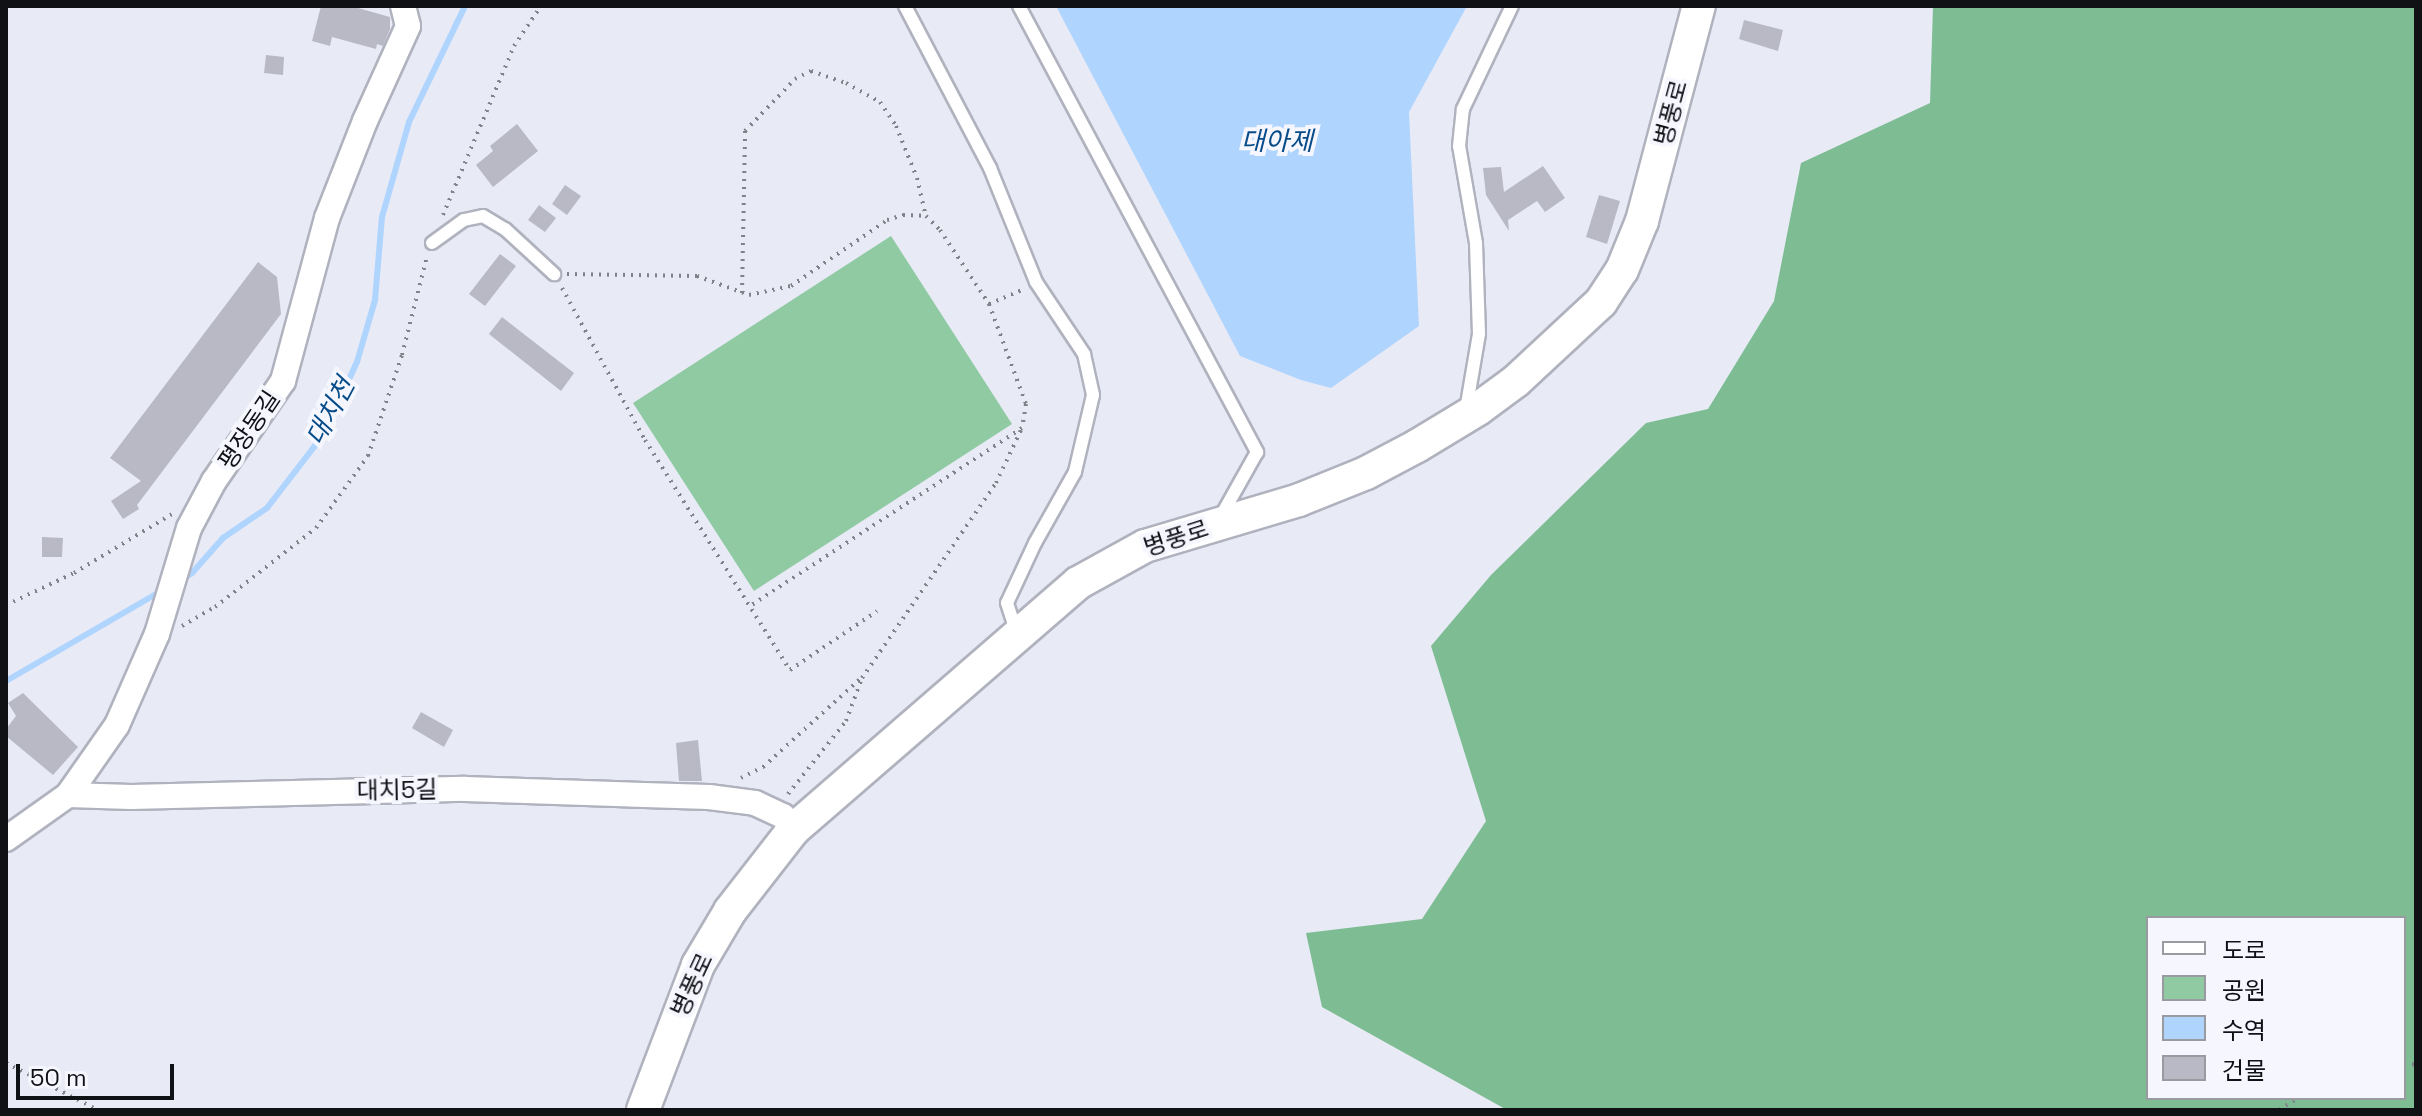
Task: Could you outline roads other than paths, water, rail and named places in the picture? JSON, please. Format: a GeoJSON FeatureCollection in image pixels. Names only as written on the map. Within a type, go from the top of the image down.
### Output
{"type":"FeatureCollection","features":[{"type":"Feature","properties":{"kind":"main road","name":"병풍로"},"geometry":{"type":"LineString","coordinates":[[643,1110],[698,965],[783,821],[1018,636],[1078,583],[1145,546],[1299,500],[1366,473],[1465,417],[1516,381],[1601,302],[1622,270],[1642,221],[1699,6]]}},
{"type":"Feature","properties":{"kind":"street","name":"평장동길"},"geometry":{"type":"LineString","coordinates":[[68,795],[117,725],[154,638],[187,534],[203,502],[283,381],[327,218],[408,26],[403,6]]}},
{"type":"Feature","properties":{"kind":"street","name":"대치5길"},"geometry":{"type":"LineString","coordinates":[[68,795],[131,797],[465,789],[709,797],[755,803],[783,821]]}},
{"type":"Feature","properties":{"kind":"street"},"geometry":{"type":"LineString","coordinates":[[6,839],[68,795]]}},
{"type":"Feature","properties":{"kind":"lane"},"geometry":{"type":"LineString","coordinates":[[905,6],[990,168],[1036,282],[1084,354],[1093,395],[1075,472],[1035,543],[1007,603],[1018,636]]}},
{"type":"Feature","properties":{"kind":"lane"},"geometry":{"type":"LineString","coordinates":[[1019,6],[1257,452],[1216,524]]}},
{"type":"Feature","properties":{"kind":"lane"},"geometry":{"type":"LineString","coordinates":[[1465,417],[1479,334],[1476,243],[1459,146],[1463,109],[1512,6]]}},
{"type":"Feature","properties":{"kind":"lane"},"geometry":{"type":"LineString","coordinates":[[432,243],[464,220],[483,216],[505,229],[554,274]]}},
{"type":"Feature","properties":{"kind":"water","name":"대아제"},"geometry":{"type":"Polygon","coordinates":[[[1056,6],[1467,6],[1409,112],[1419,326],[1331,388],[1301,380],[1240,356],[1056,6]]]}},
{"type":"Feature","properties":{"kind":"waterway","name":"대치천"},"geometry":{"type":"LineString","coordinates":[[182,579],[192,573],[223,538],[267,508],[314,447],[336,408],[357,362],[375,300],[382,217],[409,122],[465,6]]}},
{"type":"Feature","properties":{"kind":"waterway","name":"대치천"},"geometry":{"type":"LineString","coordinates":[[6,681],[161,591]]}}]}
